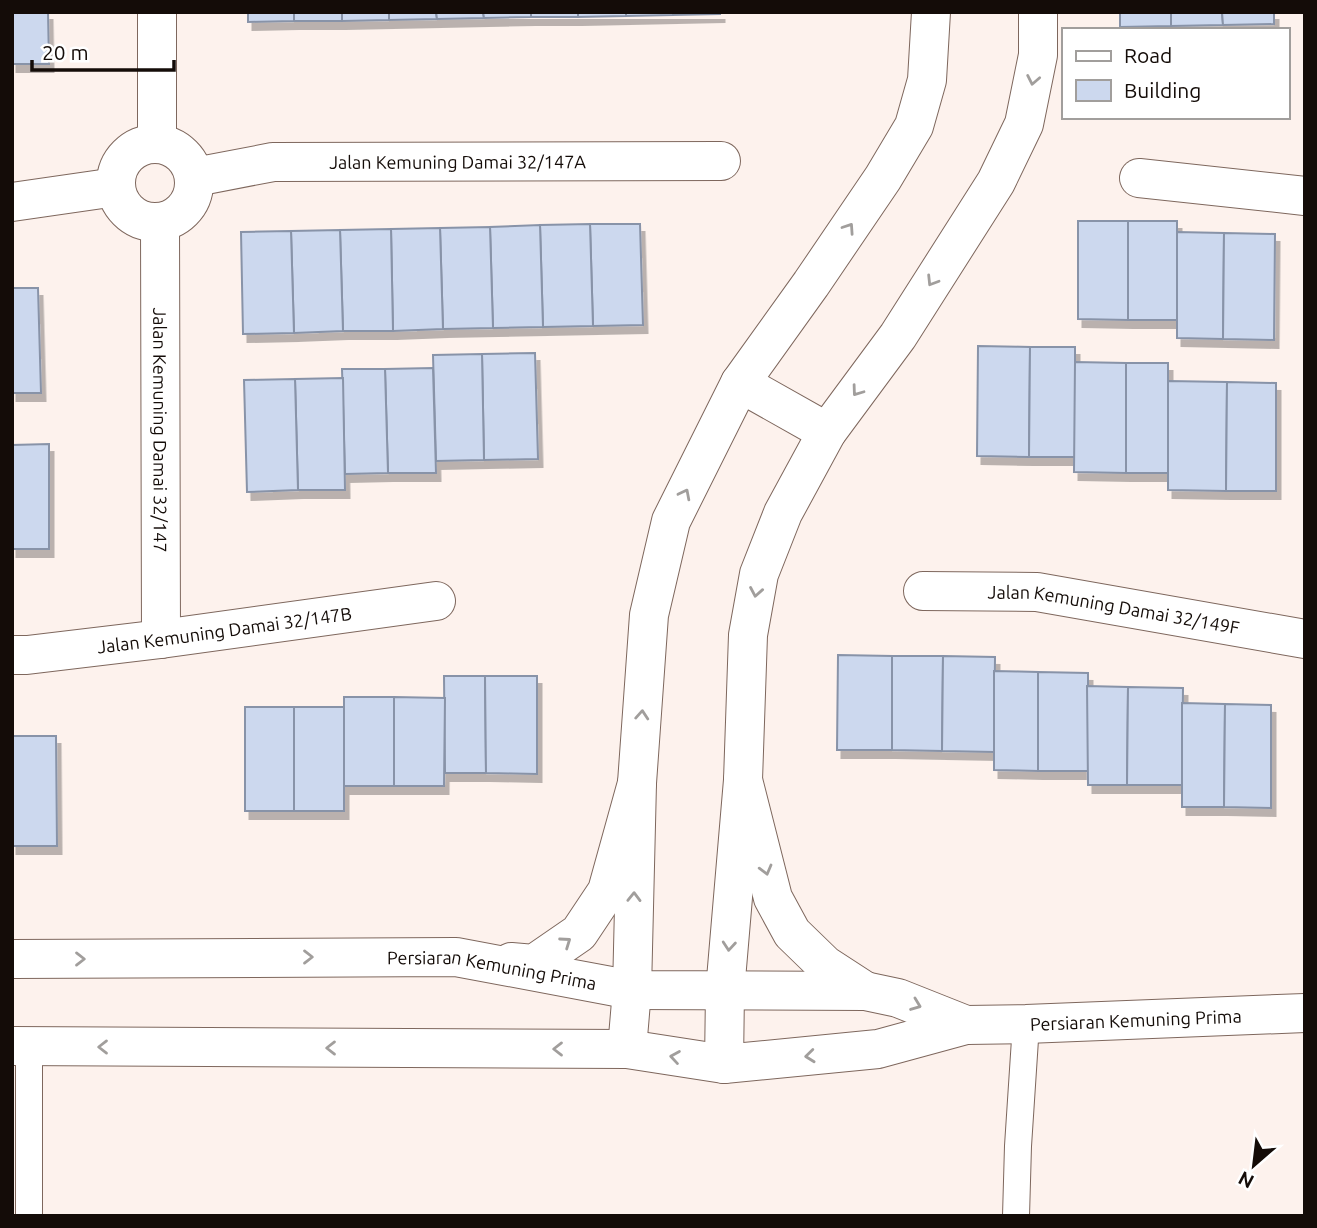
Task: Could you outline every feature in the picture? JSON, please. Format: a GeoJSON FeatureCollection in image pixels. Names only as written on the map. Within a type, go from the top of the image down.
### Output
{"type":"FeatureCollection","features":[{"type":"Feature","properties":{"kind":"street"},"geometry":{"type":"LineString","coordinates":[[157,12],[157,143]]}},
{"type":"Feature","properties":{"kind":"street"},"geometry":{"type":"LineString","coordinates":[[627,1049],[632,990],[637,783],[649,615],[671,521],[740,383],[811,285],[883,178],[914,126],[927,80],[930,12]]}},
{"type":"Feature","properties":{"kind":"street"},"geometry":{"type":"LineString","coordinates":[[724,1064],[725,991],[743,780],[748,635],[759,574],[783,513],[827,432],[898,336],[996,182],[1024,124],[1038,55],[1038,12]]}},
{"type":"Feature","properties":{"kind":"street"},"geometry":{"type":"LineString","coordinates":[[157,143],[182,153],[195,177],[194,193],[187,207],[175,218],[160,222],[144,221],[130,214],[120,202],[116,187],[117,174],[122,161],[131,151],[157,143]]}},
{"type":"Feature","properties":{"kind":"street","name":"Jalan Kemuning Damai 32/147A"},"geometry":{"type":"LineString","coordinates":[[195,177],[273,162],[721,160]]}},
{"type":"Feature","properties":{"kind":"street"},"geometry":{"type":"LineString","coordinates":[[1139,178],[1305,197]]}},
{"type":"Feature","properties":{"kind":"street"},"geometry":{"type":"LineString","coordinates":[[12,202],[116,187]]}},
{"type":"Feature","properties":{"kind":"street","name":"Jalan Kemuning Damai 32/147"},"geometry":{"type":"LineString","coordinates":[[160,222],[160,639]]}},
{"type":"Feature","properties":{"kind":"street"},"geometry":{"type":"LineString","coordinates":[[740,383],[827,432]]}},
{"type":"Feature","properties":{"kind":"street","name":"Jalan Kemuning Damai 32/149F"},"geometry":{"type":"LineString","coordinates":[[923,591],[1037,592],[1305,639]]}},
{"type":"Feature","properties":{"kind":"street","name":"Jalan Kemuning Damai 32/147B"},"geometry":{"type":"LineString","coordinates":[[12,654],[27,655],[160,639],[436,601]]}},
{"type":"Feature","properties":{"kind":"street"},"geometry":{"type":"LineString","coordinates":[[743,780],[773,898],[792,933],[825,965],[865,991]]}},
{"type":"Feature","properties":{"kind":"street"},"geometry":{"type":"LineString","coordinates":[[456,957],[534,964],[579,933],[607,891],[637,783]]}},
{"type":"Feature","properties":{"kind":"street","name":"Persiaran Kemuning Prima"},"geometry":{"type":"LineString","coordinates":[[12,959],[456,957],[632,990],[865,991],[898,998],[966,1025]]}},
{"type":"Feature","properties":{"kind":"street","name":"Persiaran Kemuning Prima"},"geometry":{"type":"LineString","coordinates":[[21,1046],[627,1049],[724,1064],[878,1049],[966,1025],[1305,1013]]}},
{"type":"Feature","properties":{"kind":"lane"},"geometry":{"type":"LineString","coordinates":[[1016,1216],[1026,1024]]}},
{"type":"Feature","properties":{"kind":"lane"},"geometry":{"type":"LineString","coordinates":[[21,1046],[29,1216]]}},
{"type":"Feature","properties":{"kind":"building"},"geometry":{"type":"Polygon","coordinates":[[[12,12],[48,12],[49,64],[12,64],[12,12]]]}},
{"type":"Feature","properties":{"kind":"building"},"geometry":{"type":"Polygon","coordinates":[[[248,12],[294,12],[294,21],[248,22],[248,12]]]}},
{"type":"Feature","properties":{"kind":"building"},"geometry":{"type":"Polygon","coordinates":[[[294,12],[342,12],[342,21],[294,21],[294,12]]]}},
{"type":"Feature","properties":{"kind":"building"},"geometry":{"type":"Polygon","coordinates":[[[342,12],[389,12],[389,20],[342,21],[342,12]]]}},
{"type":"Feature","properties":{"kind":"building"},"geometry":{"type":"Polygon","coordinates":[[[389,12],[436,12],[437,19],[389,20],[389,12]]]}},
{"type":"Feature","properties":{"kind":"building"},"geometry":{"type":"Polygon","coordinates":[[[436,12],[483,12],[484,18],[437,19],[436,12]]]}},
{"type":"Feature","properties":{"kind":"building"},"geometry":{"type":"Polygon","coordinates":[[[483,12],[531,12],[531,17],[484,18],[483,12]]]}},
{"type":"Feature","properties":{"kind":"building"},"geometry":{"type":"Polygon","coordinates":[[[531,12],[578,12],[578,17],[531,17],[531,12]]]}},
{"type":"Feature","properties":{"kind":"building"},"geometry":{"type":"Polygon","coordinates":[[[578,12],[626,12],[626,16],[578,17],[578,12]]]}},
{"type":"Feature","properties":{"kind":"building"},"geometry":{"type":"Polygon","coordinates":[[[626,12],[673,12],[673,15],[626,16],[626,12]]]}},
{"type":"Feature","properties":{"kind":"building"},"geometry":{"type":"Polygon","coordinates":[[[673,12],[720,12],[720,14],[673,15],[673,12]]]}},
{"type":"Feature","properties":{"kind":"building"},"geometry":{"type":"Polygon","coordinates":[[[1120,12],[1171,12],[1171,26],[1120,27],[1120,12]]]}},
{"type":"Feature","properties":{"kind":"building"},"geometry":{"type":"Polygon","coordinates":[[[1171,12],[1222,12],[1223,25],[1171,26],[1171,12]]]}},
{"type":"Feature","properties":{"kind":"building"},"geometry":{"type":"Polygon","coordinates":[[[1222,12],[1274,12],[1274,24],[1223,25],[1222,12]]]}},
{"type":"Feature","properties":{"kind":"building"},"geometry":{"type":"Polygon","coordinates":[[[1078,221],[1128,221],[1128,320],[1078,319],[1078,221]]]}},
{"type":"Feature","properties":{"kind":"building"},"geometry":{"type":"Polygon","coordinates":[[[1128,221],[1177,221],[1177,320],[1128,320],[1128,221]]]}},
{"type":"Feature","properties":{"kind":"building"},"geometry":{"type":"Polygon","coordinates":[[[590,224],[640,224],[643,325],[593,326],[590,224]]]}},
{"type":"Feature","properties":{"kind":"building"},"geometry":{"type":"Polygon","coordinates":[[[590,224],[593,326],[543,327],[540,225],[590,224]]]}},
{"type":"Feature","properties":{"kind":"building"},"geometry":{"type":"Polygon","coordinates":[[[540,225],[543,327],[493,328],[490,227],[540,225]]]}},
{"type":"Feature","properties":{"kind":"building"},"geometry":{"type":"Polygon","coordinates":[[[490,227],[493,328],[443,329],[440,228],[490,227]]]}},
{"type":"Feature","properties":{"kind":"building"},"geometry":{"type":"Polygon","coordinates":[[[440,228],[443,329],[393,331],[391,229],[440,228]]]}},
{"type":"Feature","properties":{"kind":"building"},"geometry":{"type":"Polygon","coordinates":[[[391,229],[393,331],[343,331],[340,230],[391,229]]]}},
{"type":"Feature","properties":{"kind":"building"},"geometry":{"type":"Polygon","coordinates":[[[340,230],[343,331],[294,333],[291,231],[340,230]]]}},
{"type":"Feature","properties":{"kind":"building"},"geometry":{"type":"Polygon","coordinates":[[[291,231],[294,333],[243,334],[241,232],[291,231]]]}},
{"type":"Feature","properties":{"kind":"building"},"geometry":{"type":"Polygon","coordinates":[[[1177,232],[1224,233],[1223,339],[1177,338],[1177,232]]]}},
{"type":"Feature","properties":{"kind":"building"},"geometry":{"type":"Polygon","coordinates":[[[1224,233],[1275,234],[1274,340],[1223,339],[1224,233]]]}},
{"type":"Feature","properties":{"kind":"building"},"geometry":{"type":"Polygon","coordinates":[[[12,288],[38,288],[41,393],[12,393],[12,288]]]}},
{"type":"Feature","properties":{"kind":"building"},"geometry":{"type":"Polygon","coordinates":[[[978,346],[1030,347],[1029,457],[977,456],[978,346]]]}},
{"type":"Feature","properties":{"kind":"building"},"geometry":{"type":"Polygon","coordinates":[[[1030,347],[1075,347],[1075,457],[1029,457],[1030,347]]]}},
{"type":"Feature","properties":{"kind":"building"},"geometry":{"type":"Polygon","coordinates":[[[535,353],[538,459],[484,460],[482,354],[535,353]]]}},
{"type":"Feature","properties":{"kind":"building"},"geometry":{"type":"Polygon","coordinates":[[[482,354],[484,460],[436,461],[433,355],[482,354]]]}},
{"type":"Feature","properties":{"kind":"building"},"geometry":{"type":"Polygon","coordinates":[[[1075,362],[1126,363],[1126,473],[1074,472],[1075,362]]]}},
{"type":"Feature","properties":{"kind":"building"},"geometry":{"type":"Polygon","coordinates":[[[1126,363],[1168,363],[1168,473],[1126,473],[1126,363]]]}},
{"type":"Feature","properties":{"kind":"building"},"geometry":{"type":"Polygon","coordinates":[[[433,368],[436,473],[388,473],[385,369],[433,368]]]}},
{"type":"Feature","properties":{"kind":"building"},"geometry":{"type":"Polygon","coordinates":[[[342,369],[385,369],[388,473],[345,474],[342,369]]]}},
{"type":"Feature","properties":{"kind":"building"},"geometry":{"type":"Polygon","coordinates":[[[343,378],[345,490],[298,490],[295,379],[343,378]]]}},
{"type":"Feature","properties":{"kind":"building"},"geometry":{"type":"Polygon","coordinates":[[[295,379],[298,490],[247,492],[244,380],[295,379]]]}},
{"type":"Feature","properties":{"kind":"building"},"geometry":{"type":"Polygon","coordinates":[[[1168,381],[1227,382],[1226,491],[1168,490],[1168,381]]]}},
{"type":"Feature","properties":{"kind":"building"},"geometry":{"type":"Polygon","coordinates":[[[1227,382],[1276,383],[1276,491],[1226,491],[1227,382]]]}},
{"type":"Feature","properties":{"kind":"building"},"geometry":{"type":"Polygon","coordinates":[[[49,444],[49,549],[12,549],[12,445],[49,444]]]}},
{"type":"Feature","properties":{"kind":"building"},"geometry":{"type":"Polygon","coordinates":[[[838,655],[892,656],[892,750],[837,750],[838,655]]]}},
{"type":"Feature","properties":{"kind":"building"},"geometry":{"type":"Polygon","coordinates":[[[892,656],[943,656],[942,751],[892,750],[892,656]]]}},
{"type":"Feature","properties":{"kind":"building"},"geometry":{"type":"Polygon","coordinates":[[[943,656],[995,657],[994,752],[942,751],[943,656]]]}},
{"type":"Feature","properties":{"kind":"building"},"geometry":{"type":"Polygon","coordinates":[[[994,671],[1038,672],[1038,771],[994,770],[994,671]]]}},
{"type":"Feature","properties":{"kind":"building"},"geometry":{"type":"Polygon","coordinates":[[[1038,672],[1088,673],[1088,771],[1038,771],[1038,672]]]}},
{"type":"Feature","properties":{"kind":"building"},"geometry":{"type":"Polygon","coordinates":[[[444,676],[485,676],[486,773],[445,773],[444,676]]]}},
{"type":"Feature","properties":{"kind":"building"},"geometry":{"type":"Polygon","coordinates":[[[485,676],[537,676],[537,774],[486,773],[485,676]]]}},
{"type":"Feature","properties":{"kind":"building"},"geometry":{"type":"Polygon","coordinates":[[[1087,686],[1128,687],[1127,785],[1088,785],[1087,686]]]}},
{"type":"Feature","properties":{"kind":"building"},"geometry":{"type":"Polygon","coordinates":[[[1128,687],[1183,688],[1182,785],[1127,785],[1128,687]]]}},
{"type":"Feature","properties":{"kind":"building"},"geometry":{"type":"Polygon","coordinates":[[[344,697],[394,697],[394,786],[344,786],[344,697]]]}},
{"type":"Feature","properties":{"kind":"building"},"geometry":{"type":"Polygon","coordinates":[[[394,697],[445,698],[444,786],[394,786],[394,697]]]}},
{"type":"Feature","properties":{"kind":"building"},"geometry":{"type":"Polygon","coordinates":[[[1182,703],[1225,704],[1224,807],[1182,807],[1182,703]]]}},
{"type":"Feature","properties":{"kind":"building"},"geometry":{"type":"Polygon","coordinates":[[[1225,704],[1271,705],[1271,808],[1224,807],[1225,704]]]}},
{"type":"Feature","properties":{"kind":"building"},"geometry":{"type":"Polygon","coordinates":[[[245,707],[294,707],[294,811],[245,811],[245,707]]]}},
{"type":"Feature","properties":{"kind":"building"},"geometry":{"type":"Polygon","coordinates":[[[294,707],[344,707],[344,811],[294,811],[294,707]]]}},
{"type":"Feature","properties":{"kind":"building"},"geometry":{"type":"Polygon","coordinates":[[[12,736],[56,736],[57,846],[12,846],[12,736]]]}}]}
